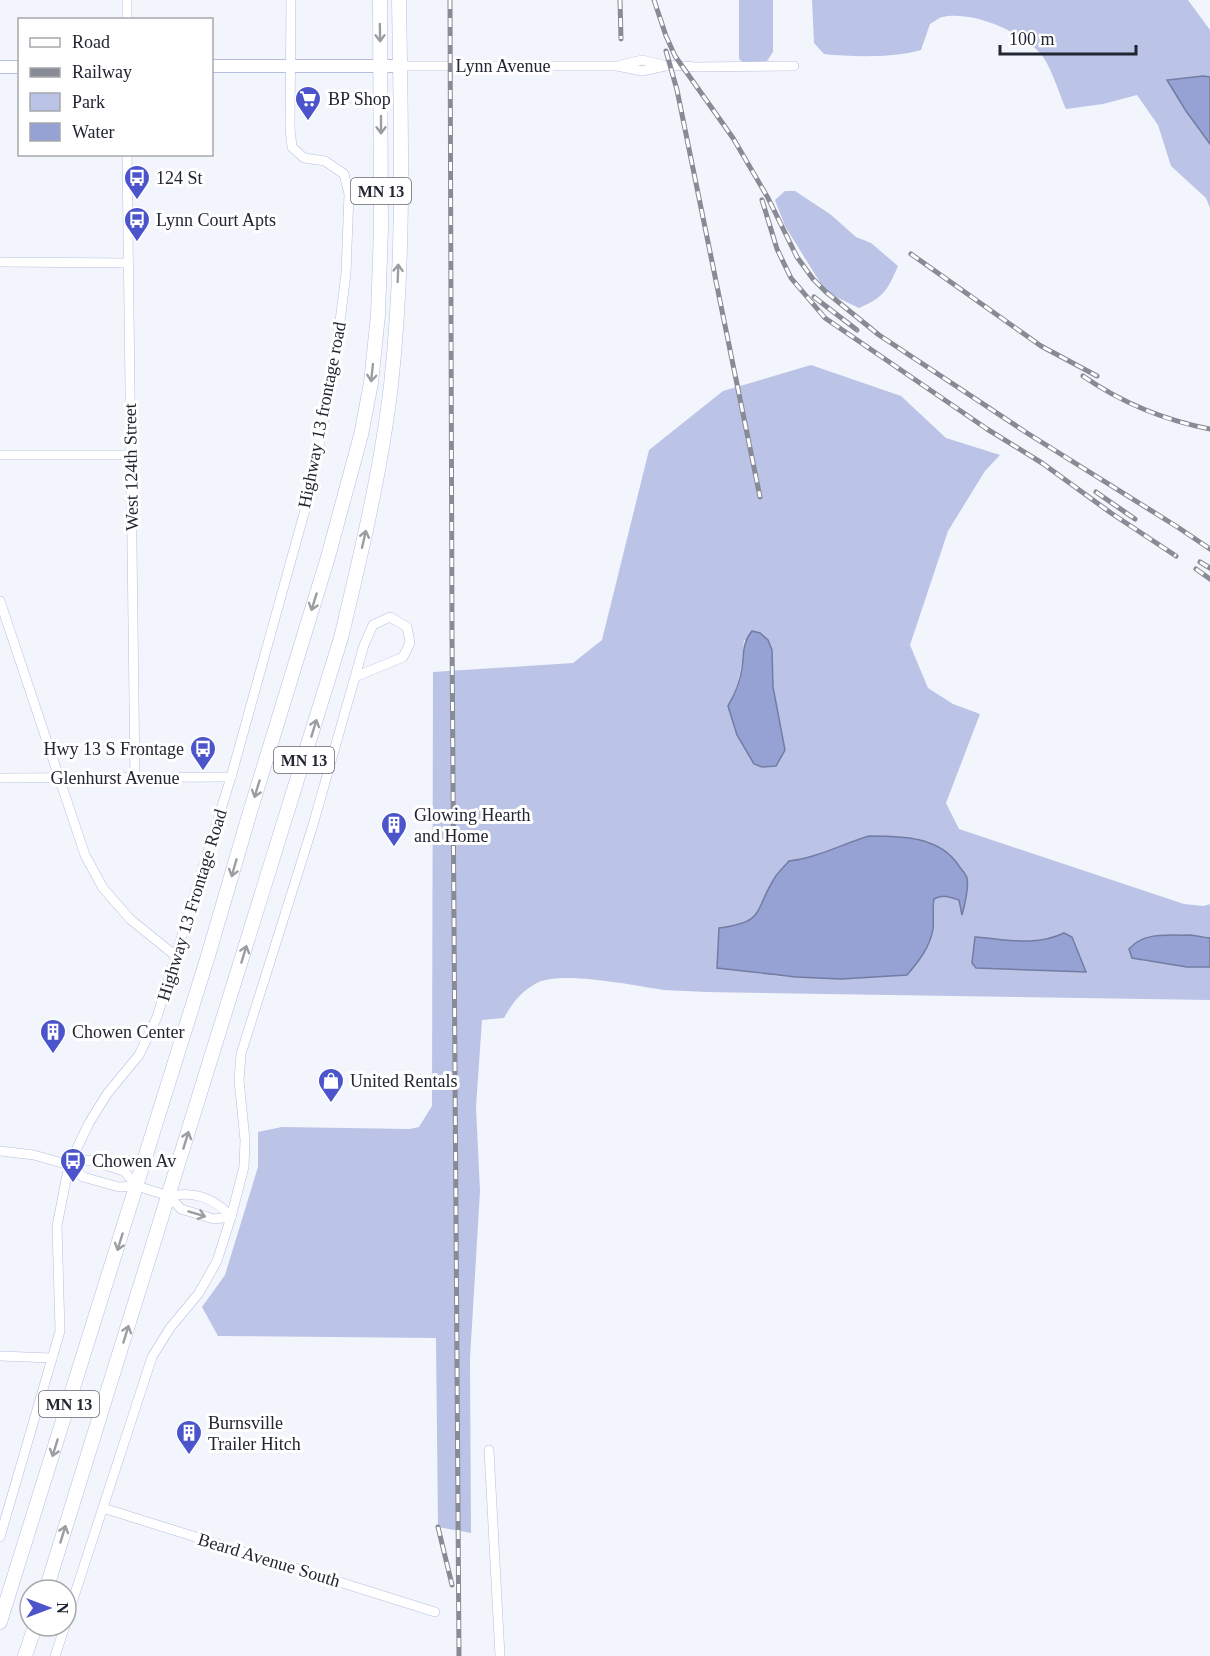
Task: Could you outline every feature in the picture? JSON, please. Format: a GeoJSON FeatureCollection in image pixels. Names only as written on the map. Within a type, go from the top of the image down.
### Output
{"type":"FeatureCollection","features":[{"type":"Feature","properties":{"kind":"highway","name":"MN 13"},"geometry":{"type":"LineString","coordinates":[[0,1623],[137,1186],[328,557],[361,435],[378,315],[381,228],[380,0]]}},
{"type":"Feature","properties":{"kind":"highway","name":"MN 13"},"geometry":{"type":"LineString","coordinates":[[50,1578],[341,638],[378,476],[397,315],[400,209],[399,0]]}},
{"type":"Feature","properties":{"kind":"highway"},"geometry":{"type":"LineString","coordinates":[[25,1656],[31,1638]]}},
{"type":"Feature","properties":{"kind":"main road","name":"Lynn Avenue"},"geometry":{"type":"LineString","coordinates":[[213,66],[400,66]]}},
{"type":"Feature","properties":{"kind":"main road"},"geometry":{"type":"LineString","coordinates":[[0,67],[18,67]]}},
{"type":"Feature","properties":{"kind":"street"},"geometry":{"type":"LineString","coordinates":[[127,0],[127,18]]}},
{"type":"Feature","properties":{"kind":"street"},"geometry":{"type":"LineString","coordinates":[[291,0],[291,66]]}},
{"type":"Feature","properties":{"kind":"street","name":"Highway 13 frontage road"},"geometry":{"type":"LineString","coordinates":[[231,777],[313,481],[339,329],[346,273],[349,194],[344,174],[326,161],[304,158],[292,147],[291,66]]}},
{"type":"Feature","properties":{"kind":"street","name":"Lynn Avenue"},"geometry":{"type":"LineString","coordinates":[[400,66],[617,66],[642,71],[666,66],[794,66]]}},
{"type":"Feature","properties":{"kind":"street","name":"West 124th Street"},"geometry":{"type":"LineString","coordinates":[[127,156],[135,779]]}},
{"type":"Feature","properties":{"kind":"street"},"geometry":{"type":"LineString","coordinates":[[0,262],[128,263]]}},
{"type":"Feature","properties":{"kind":"street"},"geometry":{"type":"LineString","coordinates":[[0,455],[131,455]]}},
{"type":"Feature","properties":{"kind":"street"},"geometry":{"type":"LineString","coordinates":[[0,601],[86,855],[103,888],[130,920],[177,957]]}},
{"type":"Feature","properties":{"kind":"street"},"geometry":{"type":"LineString","coordinates":[[78,1585],[128,1425],[152,1357],[170,1328],[199,1293],[217,1262],[231,1217],[244,1167],[245,1140],[239,1080],[241,1054],[313,825],[355,676],[364,645],[373,625],[390,617],[406,627],[410,643],[403,657],[355,676]]}},
{"type":"Feature","properties":{"kind":"street","name":"Glenhurst Avenue"},"geometry":{"type":"LineString","coordinates":[[0,778],[231,777]]}},
{"type":"Feature","properties":{"kind":"street","name":"Highway 13 Frontage Road"},"geometry":{"type":"LineString","coordinates":[[0,1537],[60,1331],[57,1226],[69,1165],[88,1123],[107,1094],[139,1055],[158,1017],[231,777]]}},
{"type":"Feature","properties":{"kind":"street"},"geometry":{"type":"LineString","coordinates":[[0,1150],[34,1155],[69,1165],[83,1177],[119,1187],[137,1186],[169,1196],[185,1193],[219,1203],[231,1217]]}},
{"type":"Feature","properties":{"kind":"street"},"geometry":{"type":"LineString","coordinates":[[69,1165],[88,1160],[124,1171],[137,1186]]}},
{"type":"Feature","properties":{"kind":"street"},"geometry":{"type":"LineString","coordinates":[[169,1196],[181,1209],[214,1219],[231,1217]]}},
{"type":"Feature","properties":{"kind":"street"},"geometry":{"type":"LineString","coordinates":[[0,1356],[52,1358]]}},
{"type":"Feature","properties":{"kind":"street"},"geometry":{"type":"LineString","coordinates":[[489,1450],[500,1656]]}},
{"type":"Feature","properties":{"kind":"street","name":"Beard Avenue South"},"geometry":{"type":"LineString","coordinates":[[103,1508],[435,1612]]}},
{"type":"Feature","properties":{"kind":"street"},"geometry":{"type":"LineString","coordinates":[[55,1656],[60,1638]]}},
{"type":"Feature","properties":{"kind":"green space"},"geometry":{"type":"Polygon","coordinates":[[[739,0],[773,0],[773,52],[767,61],[744,63],[739,59],[739,0]]]}},
{"type":"Feature","properties":{"kind":"green space"},"geometry":{"type":"Polygon","coordinates":[[[812,0],[1188,0],[1210,30],[1210,77],[1167,80],[1210,144],[1210,208],[1206,198],[1171,166],[1158,125],[1137,95],[1103,104],[1066,109],[1051,72],[1040,53],[1008,30],[967,17],[942,17],[930,24],[921,50],[910,53],[873,56],[824,54],[814,43],[812,0]]]}},
{"type":"Feature","properties":{"kind":"green space"},"geometry":{"type":"Polygon","coordinates":[[[785,191],[795,191],[830,214],[856,237],[871,243],[898,266],[884,292],[859,308],[826,292],[785,226],[775,200],[785,191]]]}},
{"type":"Feature","properties":{"kind":"green space"},"geometry":{"type":"Polygon","coordinates":[[[811,365],[901,396],[946,438],[1000,455],[985,471],[948,531],[910,645],[928,688],[953,704],[980,714],[946,803],[959,829],[1184,904],[1204,906],[1210,904],[1210,938],[1205,936],[1149,936],[1143,961],[1210,967],[1210,1000],[706,992],[664,990],[600,980],[566,978],[539,982],[523,993],[504,1018],[482,1020],[476,1107],[480,1191],[470,1358],[471,1533],[438,1527],[436,1338],[218,1336],[202,1307],[225,1275],[258,1167],[258,1132],[282,1127],[410,1129],[419,1127],[432,1106],[433,672],[573,663],[602,640],[649,450],[723,391],[811,365]],[[744,640],[738,682],[728,706],[732,718],[781,733],[773,687],[772,650],[744,640]],[[869,836],[819,854],[789,861],[775,877],[760,908],[752,918],[719,928],[717,968],[777,976],[841,979],[880,976],[933,927],[934,899],[942,897],[966,899],[967,878],[955,860],[930,842],[912,838],[869,836]],[[1064,933],[1053,937],[1020,941],[975,937],[972,963],[976,968],[1086,972],[1072,937],[1064,933]]]}},
{"type":"Feature","properties":{"kind":"water"},"geometry":{"type":"Polygon","coordinates":[[[1210,77],[1210,144],[1167,80],[1210,77]]]}},
{"type":"Feature","properties":{"kind":"water"},"geometry":{"type":"Polygon","coordinates":[[[752,631],[760,633],[768,640],[772,650],[773,687],[785,750],[776,766],[762,767],[754,764],[737,735],[728,706],[739,683],[745,644],[752,631]]]}},
{"type":"Feature","properties":{"kind":"water"},"geometry":{"type":"Polygon","coordinates":[[[869,836],[894,836],[931,843],[951,856],[967,878],[967,892],[962,915],[959,900],[943,896],[934,899],[933,929],[927,948],[907,975],[841,979],[796,977],[717,968],[719,928],[752,918],[760,908],[775,877],[789,861],[819,854],[869,836]]]}},
{"type":"Feature","properties":{"kind":"water"},"geometry":{"type":"Polygon","coordinates":[[[1064,933],[1072,937],[1086,972],[976,968],[972,963],[975,937],[1031,941],[1064,933]]]}},
{"type":"Feature","properties":{"kind":"water"},"geometry":{"type":"Polygon","coordinates":[[[1190,935],[1210,938],[1210,967],[1187,967],[1132,958],[1129,949],[1142,939],[1150,937],[1190,935]]]}},
{"type":"Feature","properties":{"kind":"railway"},"geometry":{"type":"LineString","coordinates":[[450,0],[459,1656]]}},
{"type":"Feature","properties":{"kind":"railway"},"geometry":{"type":"LineString","coordinates":[[620,0],[621,39]]}},
{"type":"Feature","properties":{"kind":"railway"},"geometry":{"type":"LineString","coordinates":[[654,0],[675,56],[733,138],[768,198],[797,257],[826,292],[879,335],[1027,433],[1210,549]]}},
{"type":"Feature","properties":{"kind":"railway"},"geometry":{"type":"LineString","coordinates":[[666,51],[677,90],[760,497]]}},
{"type":"Feature","properties":{"kind":"railway"},"geometry":{"type":"LineString","coordinates":[[762,200],[777,249],[791,278],[825,318],[1176,556]]}},
{"type":"Feature","properties":{"kind":"railway"},"geometry":{"type":"LineString","coordinates":[[911,254],[1041,346],[1097,376]]}},
{"type":"Feature","properties":{"kind":"railway"},"geometry":{"type":"LineString","coordinates":[[814,297],[857,330]]}},
{"type":"Feature","properties":{"kind":"railway"},"geometry":{"type":"LineString","coordinates":[[1083,376],[1144,409],[1176,421],[1210,429]]}},
{"type":"Feature","properties":{"kind":"railway"},"geometry":{"type":"LineString","coordinates":[[1096,492],[1135,519]]}},
{"type":"Feature","properties":{"kind":"railway"},"geometry":{"type":"LineString","coordinates":[[1200,562],[1210,568]]}},
{"type":"Feature","properties":{"kind":"railway"},"geometry":{"type":"LineString","coordinates":[[1196,569],[1210,579]]}},
{"type":"Feature","properties":{"kind":"railway"},"geometry":{"type":"LineString","coordinates":[[438,1527],[452,1585]]}},
{"type":"Feature","properties":{"kind":"place","name":"BP Shop"},"geometry":{"type":"Point","coordinates":[308,122]}},
{"type":"Feature","properties":{"kind":"place","name":"124 St"},"geometry":{"type":"Point","coordinates":[137,201]}},
{"type":"Feature","properties":{"kind":"place","name":"Lynn Court Apts"},"geometry":{"type":"Point","coordinates":[137,243]}},
{"type":"Feature","properties":{"kind":"place","name":"Hwy 13 S Frontage"},"geometry":{"type":"Point","coordinates":[203,772]}},
{"type":"Feature","properties":{"kind":"place","name":"Glowing Hearth and Home"},"geometry":{"type":"Point","coordinates":[394,848]}},
{"type":"Feature","properties":{"kind":"place","name":"Chowen Center"},"geometry":{"type":"Point","coordinates":[53,1055]}},
{"type":"Feature","properties":{"kind":"place","name":"United Rentals"},"geometry":{"type":"Point","coordinates":[331,1104]}},
{"type":"Feature","properties":{"kind":"place","name":"Chowen Av"},"geometry":{"type":"Point","coordinates":[73,1184]}},
{"type":"Feature","properties":{"kind":"place","name":"Burnsville Trailer Hitch"},"geometry":{"type":"Point","coordinates":[189,1456]}}]}
